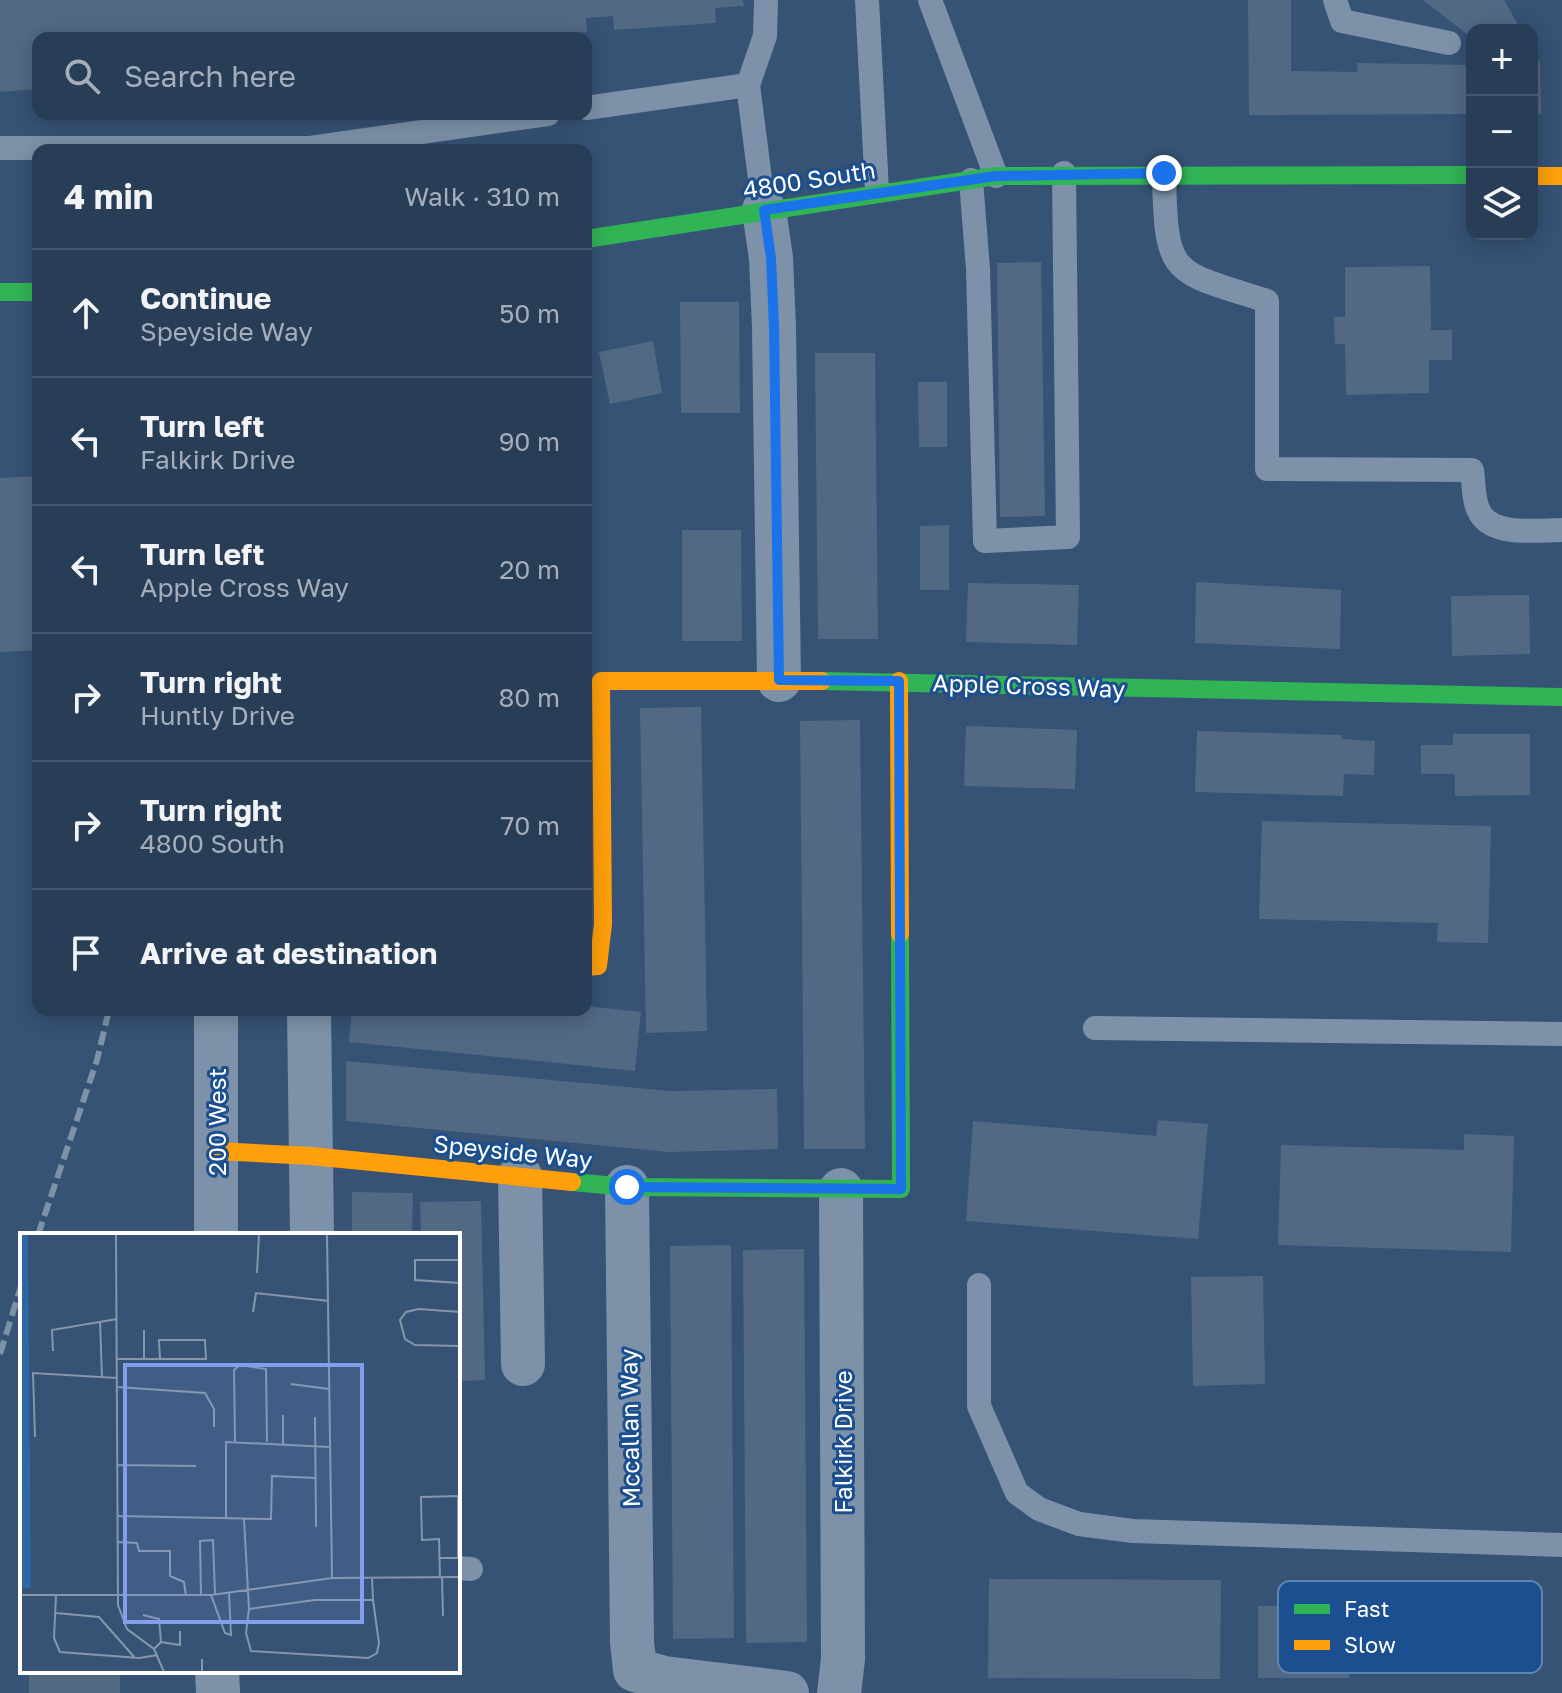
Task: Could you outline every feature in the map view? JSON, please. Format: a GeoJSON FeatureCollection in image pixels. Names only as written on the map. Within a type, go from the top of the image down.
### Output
{"type":"FeatureCollection","features":[{"type":"Feature","properties":{"kind":"street","name":"4800 South"},"geometry":{"type":"LineString","coordinates":[[592,238],[877,191],[996,176],[1064,173],[1466,175]]}},
{"type":"Feature","properties":{"kind":"street"},"geometry":{"type":"LineString","coordinates":[[1538,176],[1562,176]]}},
{"type":"Feature","properties":{"kind":"street"},"geometry":{"type":"LineString","coordinates":[[764,210],[771,258],[774,327],[779,680]]}},
{"type":"Feature","properties":{"kind":"street"},"geometry":{"type":"LineString","coordinates":[[0,292],[32,292]]}},
{"type":"Feature","properties":{"kind":"street","name":"Apple Cross Way"},"geometry":{"type":"LineString","coordinates":[[592,966],[598,966],[603,924],[601,681],[899,681],[1562,697]]}},
{"type":"Feature","properties":{"kind":"street","name":"Speyside Way"},"geometry":{"type":"LineString","coordinates":[[216,1151],[311,1156],[627,1187],[901,1189],[899,681]]}},
{"type":"Feature","properties":{"kind":"street","name":"200 West"},"geometry":{"type":"LineString","coordinates":[[216,1016],[216,1233]]}},
{"type":"Feature","properties":{"kind":"street"},"geometry":{"type":"LineString","coordinates":[[309,1016],[312,1233]]}},
{"type":"Feature","properties":{"kind":"street"},"geometry":{"type":"LineString","coordinates":[[520,1176],[523,1364]]}},
{"type":"Feature","properties":{"kind":"street","name":"Mccallan Way"},"geometry":{"type":"LineString","coordinates":[[627,1187],[632,1642],[635,1670],[664,1678],[787,1693]]}},
{"type":"Feature","properties":{"kind":"street","name":"Falkirk Drive"},"geometry":{"type":"LineString","coordinates":[[839,1693],[843,1659],[841,1190]]}},
{"type":"Feature","properties":{"kind":"street"},"geometry":{"type":"LineString","coordinates":[[217,1673],[218,1693]]}},
{"type":"Feature","properties":{"kind":"lane"},"geometry":{"type":"LineString","coordinates":[[764,210],[748,85],[765,36],[766,0]]}},
{"type":"Feature","properties":{"kind":"lane"},"geometry":{"type":"LineString","coordinates":[[867,0],[877,191]]}},
{"type":"Feature","properties":{"kind":"lane"},"geometry":{"type":"LineString","coordinates":[[930,0],[996,176]]}},
{"type":"Feature","properties":{"kind":"lane"},"geometry":{"type":"LineString","coordinates":[[1335,0],[1342,21],[1449,43]]}},
{"type":"Feature","properties":{"kind":"lane"},"geometry":{"type":"LineString","coordinates":[[592,107],[748,85]]}},
{"type":"Feature","properties":{"kind":"lane"},"geometry":{"type":"LineString","coordinates":[[344,144],[507,120]]}},
{"type":"Feature","properties":{"kind":"lane"},"geometry":{"type":"LineString","coordinates":[[0,148],[32,148]]}},
{"type":"Feature","properties":{"kind":"lane"},"geometry":{"type":"LineString","coordinates":[[971,180],[978,269],[985,541],[1068,537],[1064,173]]}},
{"type":"Feature","properties":{"kind":"lane"},"geometry":{"type":"LineString","coordinates":[[1164,173],[1165,237],[1175,262],[1192,277],[1267,301],[1267,469],[1472,470],[1478,512],[1488,523],[1520,530],[1562,530]]}},
{"type":"Feature","properties":{"kind":"lane"},"geometry":{"type":"LineString","coordinates":[[1095,1028],[1562,1034]]}},
{"type":"Feature","properties":{"kind":"lane"},"geometry":{"type":"LineString","coordinates":[[979,1285],[979,1406],[1017,1493],[1039,1509],[1079,1524],[1133,1531],[1562,1545]]}},
{"type":"Feature","properties":{"kind":"building"},"geometry":{"type":"Polygon","coordinates":[[[0,0],[743,0],[744,6],[715,8],[716,23],[614,30],[613,16],[586,18],[587,32],[32,32],[32,89],[0,92],[0,0]]]}},
{"type":"Feature","properties":{"kind":"building"},"geometry":{"type":"Polygon","coordinates":[[[1248,0],[1291,0],[1291,71],[1358,72],[1357,63],[1466,65],[1466,114],[1249,115],[1248,0]]]}},
{"type":"Feature","properties":{"kind":"building"},"geometry":{"type":"Polygon","coordinates":[[[1423,0],[1504,0],[1518,24],[1466,24],[1466,33],[1423,0]]]}},
{"type":"Feature","properties":{"kind":"building"},"geometry":{"type":"Polygon","coordinates":[[[1538,60],[1540,63],[1541,114],[1538,114],[1538,60]]]}},
{"type":"Feature","properties":{"kind":"building"},"geometry":{"type":"Polygon","coordinates":[[[1041,262],[1045,516],[1000,517],[997,263],[1041,262]]]}},
{"type":"Feature","properties":{"kind":"building"},"geometry":{"type":"Polygon","coordinates":[[[1430,266],[1431,330],[1452,330],[1452,360],[1429,360],[1429,393],[1346,395],[1345,344],[1335,344],[1334,317],[1345,317],[1345,267],[1430,266]]]}},
{"type":"Feature","properties":{"kind":"building"},"geometry":{"type":"Polygon","coordinates":[[[680,302],[739,302],[740,413],[681,413],[680,302]]]}},
{"type":"Feature","properties":{"kind":"building"},"geometry":{"type":"Polygon","coordinates":[[[653,341],[662,393],[610,404],[599,352],[653,341]]]}},
{"type":"Feature","properties":{"kind":"building"},"geometry":{"type":"Polygon","coordinates":[[[815,353],[875,353],[878,639],[818,639],[815,353]]]}},
{"type":"Feature","properties":{"kind":"building"},"geometry":{"type":"Polygon","coordinates":[[[918,382],[947,382],[947,447],[919,447],[918,382]]]}},
{"type":"Feature","properties":{"kind":"building"},"geometry":{"type":"Polygon","coordinates":[[[32,476],[32,650],[0,652],[0,478],[32,476]]]}},
{"type":"Feature","properties":{"kind":"building"},"geometry":{"type":"Polygon","coordinates":[[[949,525],[949,590],[920,590],[920,526],[949,525]]]}},
{"type":"Feature","properties":{"kind":"building"},"geometry":{"type":"Polygon","coordinates":[[[682,530],[741,530],[742,641],[682,641],[682,530]]]}},
{"type":"Feature","properties":{"kind":"building"},"geometry":{"type":"Polygon","coordinates":[[[1196,582],[1341,590],[1340,649],[1195,643],[1196,582]]]}},
{"type":"Feature","properties":{"kind":"building"},"geometry":{"type":"Polygon","coordinates":[[[968,583],[1079,585],[1077,645],[966,642],[968,583]]]}},
{"type":"Feature","properties":{"kind":"building"},"geometry":{"type":"Polygon","coordinates":[[[1529,595],[1530,654],[1452,656],[1451,596],[1529,595]]]}},
{"type":"Feature","properties":{"kind":"building"},"geometry":{"type":"Polygon","coordinates":[[[701,707],[707,1031],[646,1033],[640,708],[701,707]]]}},
{"type":"Feature","properties":{"kind":"building"},"geometry":{"type":"Polygon","coordinates":[[[860,720],[865,1149],[804,1149],[800,721],[860,720]]]}},
{"type":"Feature","properties":{"kind":"building"},"geometry":{"type":"Polygon","coordinates":[[[966,726],[1077,730],[1075,789],[964,786],[966,726]]]}},
{"type":"Feature","properties":{"kind":"building"},"geometry":{"type":"Polygon","coordinates":[[[1197,731],[1342,735],[1341,739],[1375,741],[1374,775],[1344,774],[1343,796],[1195,792],[1197,731]]]}},
{"type":"Feature","properties":{"kind":"building"},"geometry":{"type":"Polygon","coordinates":[[[1453,734],[1530,734],[1530,795],[1455,796],[1455,774],[1421,774],[1421,745],[1453,745],[1453,734]]]}},
{"type":"Feature","properties":{"kind":"building"},"geometry":{"type":"Polygon","coordinates":[[[1262,821],[1491,826],[1488,943],[1437,942],[1438,923],[1259,919],[1262,821]]]}},
{"type":"Feature","properties":{"kind":"building"},"geometry":{"type":"Polygon","coordinates":[[[592,1007],[641,1012],[635,1071],[349,1042],[351,1016],[592,1016],[592,1007]]]}},
{"type":"Feature","properties":{"kind":"building"},"geometry":{"type":"Polygon","coordinates":[[[346,1061],[670,1091],[777,1089],[778,1149],[669,1152],[346,1121],[346,1061]]]}},
{"type":"Feature","properties":{"kind":"building"},"geometry":{"type":"Polygon","coordinates":[[[1158,1120],[1208,1124],[1198,1239],[966,1221],[973,1121],[1156,1136],[1158,1120]]]}},
{"type":"Feature","properties":{"kind":"building"},"geometry":{"type":"Polygon","coordinates":[[[1464,1134],[1514,1136],[1511,1252],[1278,1245],[1281,1145],[1464,1150],[1464,1134]]]}},
{"type":"Feature","properties":{"kind":"building"},"geometry":{"type":"Polygon","coordinates":[[[352,1192],[413,1193],[412,1233],[352,1233],[352,1192]]]}},
{"type":"Feature","properties":{"kind":"building"},"geometry":{"type":"Polygon","coordinates":[[[481,1201],[485,1380],[460,1381],[460,1233],[421,1233],[420,1202],[481,1201]]]}},
{"type":"Feature","properties":{"kind":"building"},"geometry":{"type":"Polygon","coordinates":[[[731,1245],[734,1638],[673,1639],[670,1246],[731,1245]]]}},
{"type":"Feature","properties":{"kind":"building"},"geometry":{"type":"Polygon","coordinates":[[[804,1249],[807,1642],[746,1643],[743,1250],[804,1249]]]}},
{"type":"Feature","properties":{"kind":"building"},"geometry":{"type":"Polygon","coordinates":[[[1263,1276],[1265,1384],[1193,1386],[1191,1277],[1263,1276]]]}},
{"type":"Feature","properties":{"kind":"building"},"geometry":{"type":"Polygon","coordinates":[[[989,1579],[1221,1580],[1220,1679],[988,1678],[989,1579]]]}},
{"type":"Feature","properties":{"kind":"building"},"geometry":{"type":"Polygon","coordinates":[[[1258,1606],[1278,1606],[1278,1673],[1349,1673],[1349,1678],[1258,1678],[1258,1606]]]}},
{"type":"Feature","properties":{"kind":"building"},"geometry":{"type":"Polygon","coordinates":[[[29,1673],[120,1673],[120,1693],[29,1693],[29,1673]]]}},
{"type":"Feature","properties":{"kind":"railway"},"geometry":{"type":"LineString","coordinates":[[39,1233],[97,1060],[108,1016]]}},
{"type":"Feature","properties":{"kind":"railway"},"geometry":{"type":"LineString","coordinates":[[0,1354],[20,1289]]}},
{"type":"Feature","properties":{"kind":"traffic: fast"},"geometry":{"type":"LineString","coordinates":[[592,238],[996,176],[1466,175]]}},
{"type":"Feature","properties":{"kind":"traffic: fast"},"geometry":{"type":"LineString","coordinates":[[0,292],[32,292]]}},
{"type":"Feature","properties":{"kind":"traffic: fast"},"geometry":{"type":"LineString","coordinates":[[822,681],[1562,697]]}},
{"type":"Feature","properties":{"kind":"traffic: fast"},"geometry":{"type":"LineString","coordinates":[[572,1182],[627,1187],[901,1189],[900,934]]}},
{"type":"Feature","properties":{"kind":"traffic: slow"},"geometry":{"type":"LineString","coordinates":[[1538,176],[1562,176]]}},
{"type":"Feature","properties":{"kind":"traffic: slow"},"geometry":{"type":"LineString","coordinates":[[592,966],[598,966],[603,924],[601,681],[822,681]]}},
{"type":"Feature","properties":{"kind":"traffic: slow"},"geometry":{"type":"LineString","coordinates":[[899,681],[900,934]]}},
{"type":"Feature","properties":{"kind":"traffic: slow"},"geometry":{"type":"LineString","coordinates":[[216,1151],[311,1156],[572,1182]]}},
{"type":"Feature","properties":{"kind":"route"},"geometry":{"type":"LineString","coordinates":[[627,1187],[901,1189],[899,681],[779,680],[774,327],[771,258],[764,210],[877,191],[996,176],[1164,173]]}}]}
